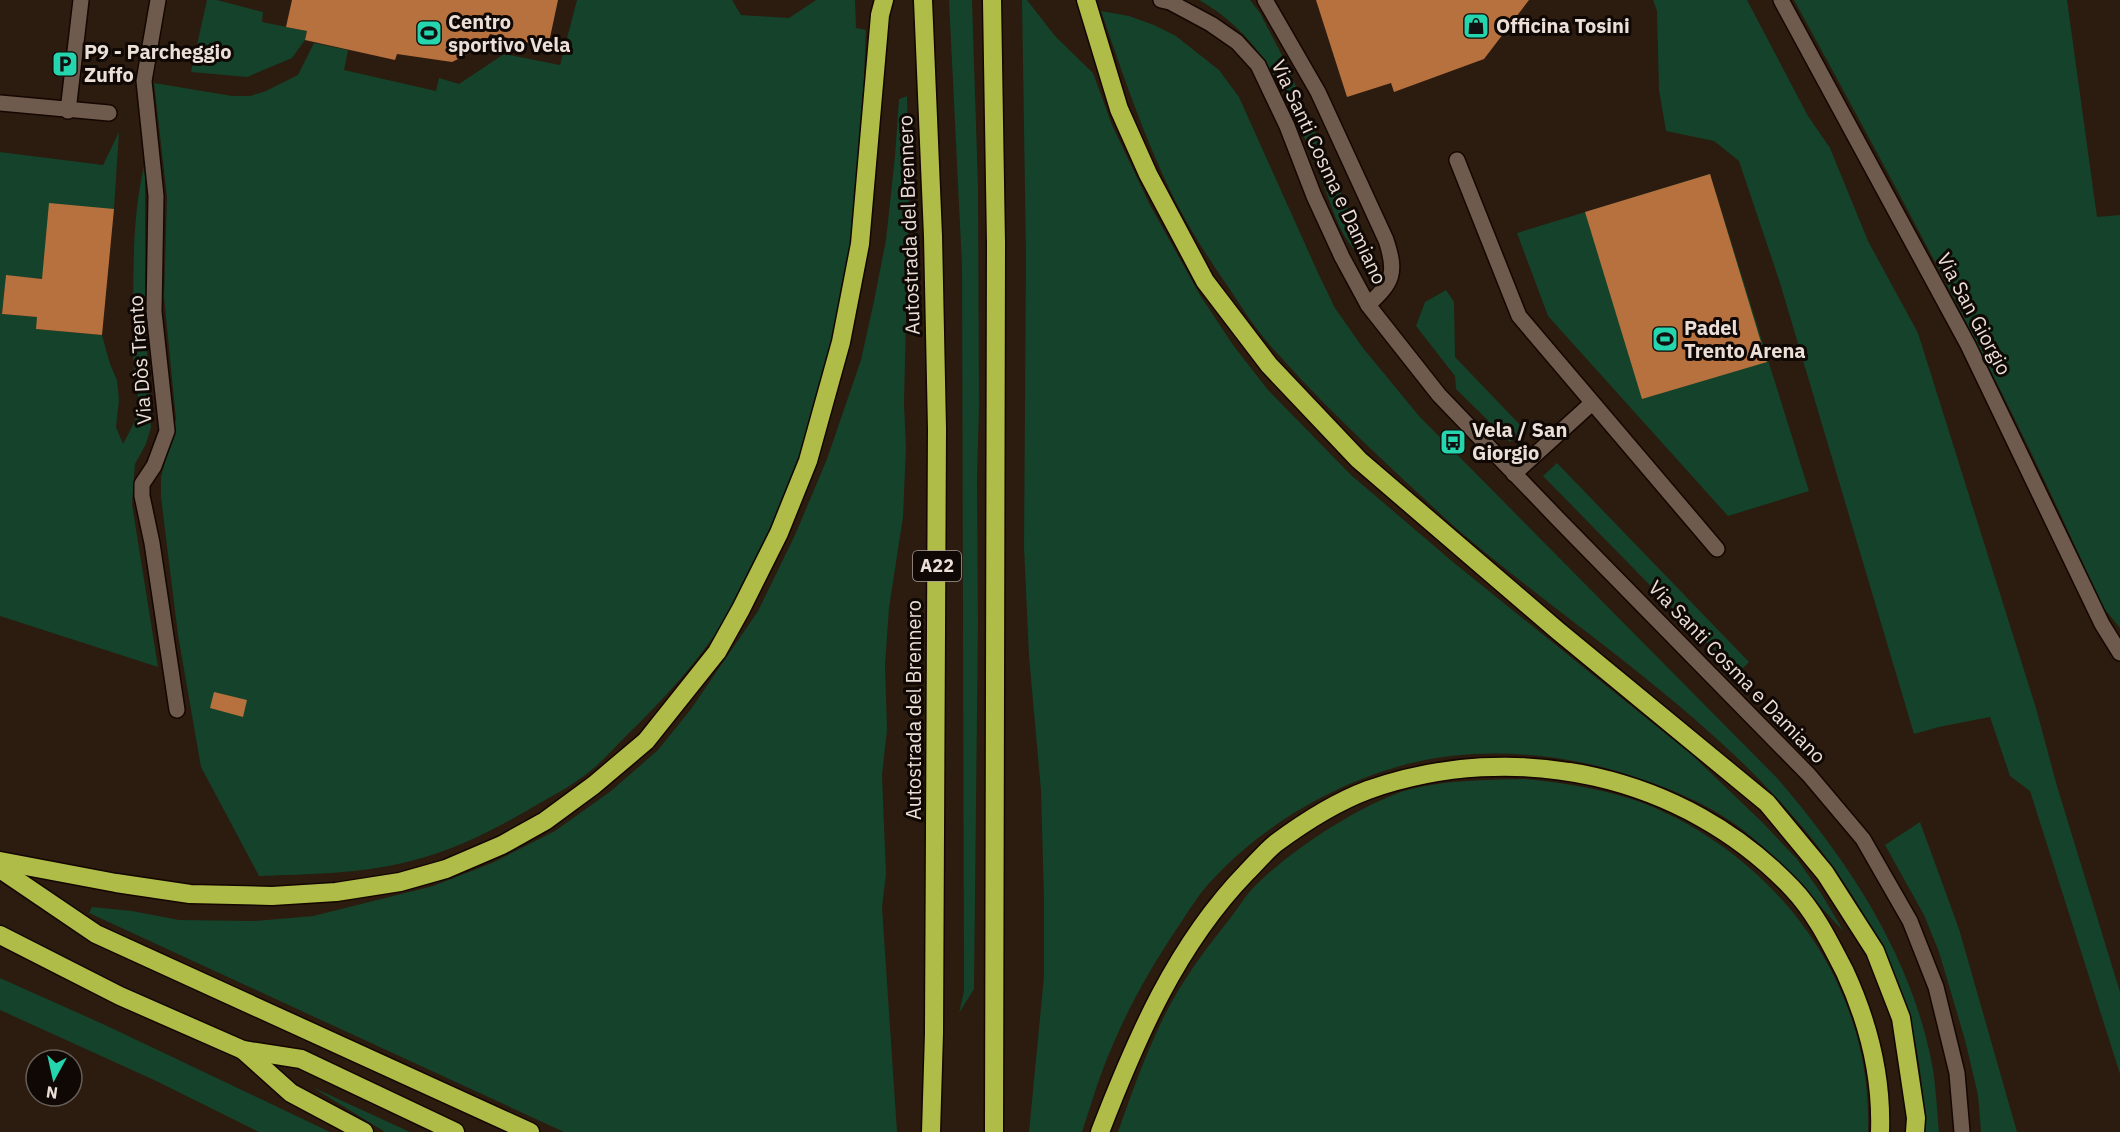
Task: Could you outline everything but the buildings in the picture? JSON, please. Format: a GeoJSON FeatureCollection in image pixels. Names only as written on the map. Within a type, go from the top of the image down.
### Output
{"type":"FeatureCollection","features":[{"type":"Feature","properties":{"kind":"highway"},"geometry":{"type":"LineString","coordinates":[[0,861],[116,883],[190,894],[272,896],[336,892],[400,882],[455,865],[502,845],[545,821],[594,785],[646,741],[717,652],[779,533],[808,461],[841,342],[860,244],[880,15],[884,0]]}},
{"type":"Feature","properties":{"kind":"highway","name":"Autostrada del Brennero"},"geometry":{"type":"LineString","coordinates":[[922,0],[933,236],[937,429],[934,1033],[931,1132]]}},
{"type":"Feature","properties":{"kind":"highway"},"geometry":{"type":"LineString","coordinates":[[992,0],[996,243],[994,1132]]}},
{"type":"Feature","properties":{"kind":"highway"},"geometry":{"type":"LineString","coordinates":[[1086,0],[1119,110],[1148,174],[1205,281],[1269,365],[1359,460],[1557,630],[1767,803],[1825,873],[1875,951],[1901,1018],[1916,1118],[1915,1132]]}},
{"type":"Feature","properties":{"kind":"highway"},"geometry":{"type":"LineString","coordinates":[[1100,1132],[1136,1041],[1169,977],[1202,926],[1234,886],[1274,845],[1317,816],[1365,791],[1413,776],[1478,767],[1544,768],[1596,776],[1658,795],[1708,821],[1753,851],[1794,890],[1827,935],[1859,1002],[1872,1044],[1880,1132]]}},
{"type":"Feature","properties":{"kind":"highway"},"geometry":{"type":"LineString","coordinates":[[0,869],[96,934],[530,1132]]}},
{"type":"Feature","properties":{"kind":"highway"},"geometry":{"type":"LineString","coordinates":[[0,936],[120,996],[243,1050],[301,1059],[455,1132]]}},
{"type":"Feature","properties":{"kind":"highway"},"geometry":{"type":"LineString","coordinates":[[243,1050],[291,1093],[364,1132]]}},
{"type":"Feature","properties":{"kind":"street"},"geometry":{"type":"LineString","coordinates":[[68,111],[81,0]]}},
{"type":"Feature","properties":{"kind":"street","name":"Via Dòs Trento"},"geometry":{"type":"LineString","coordinates":[[158,0],[144,81],[156,196],[154,312],[167,431],[154,466],[142,484],[142,496],[152,543],[177,710]]}},
{"type":"Feature","properties":{"kind":"street","name":"Via Santi Cosma e Damiano"},"geometry":{"type":"LineString","coordinates":[[1161,0],[1211,24],[1237,42],[1258,65],[1287,126],[1337,247],[1368,305],[1439,395],[1809,775],[1863,839],[1910,921],[1936,987],[1957,1073],[1962,1132]]}},
{"type":"Feature","properties":{"kind":"street","name":"Via Santi Cosma e Damiano"},"geometry":{"type":"LineString","coordinates":[[1265,0],[1318,92],[1386,240],[1392,259],[1392,273],[1387,286],[1368,305]]}},
{"type":"Feature","properties":{"kind":"street","name":"Via San Giorgio"},"geometry":{"type":"LineString","coordinates":[[1781,0],[1968,345],[2102,624],[2120,653]]}},
{"type":"Feature","properties":{"kind":"street"},"geometry":{"type":"LineString","coordinates":[[0,103],[109,113]]}},
{"type":"Feature","properties":{"kind":"street"},"geometry":{"type":"LineString","coordinates":[[1457,160],[1519,316],[1717,549]]}},
{"type":"Feature","properties":{"kind":"street"},"geometry":{"type":"LineString","coordinates":[[1514,474],[1592,403]]}},
{"type":"Feature","properties":{"kind":"green space"},"geometry":{"type":"Polygon","coordinates":[[[207,0],[217,0],[263,12],[262,22],[307,31],[305,40],[292,58],[247,77],[191,72],[207,0]]]}},
{"type":"Feature","properties":{"kind":"green space"},"geometry":{"type":"Polygon","coordinates":[[[577,0],[732,0],[741,15],[789,18],[816,0],[855,0],[856,28],[866,30],[863,109],[851,241],[844,290],[822,388],[791,484],[750,575],[715,634],[667,694],[594,768],[559,792],[493,829],[428,856],[355,871],[259,876],[201,767],[178,635],[161,497],[161,477],[176,419],[164,297],[167,197],[154,83],[232,96],[250,96],[266,91],[298,75],[314,43],[348,50],[344,70],[436,91],[439,78],[459,84],[504,54],[560,65],[577,0]]]}},
{"type":"Feature","properties":{"kind":"green space"},"geometry":{"type":"Polygon","coordinates":[[[949,0],[972,0],[978,186],[978,623],[974,989],[959,1013],[964,991],[962,266],[949,0]]]}},
{"type":"Feature","properties":{"kind":"green space"},"geometry":{"type":"Polygon","coordinates":[[[1022,0],[1027,0],[1055,36],[1093,73],[1112,125],[1150,205],[1200,295],[1233,345],[1268,390],[1351,475],[1453,562],[1692,755],[1797,859],[1844,932],[1791,874],[1762,846],[1732,822],[1697,802],[1648,781],[1590,764],[1521,754],[1474,754],[1418,762],[1386,770],[1322,797],[1264,833],[1238,854],[1199,896],[1145,980],[1110,1051],[1082,1132],[1029,1132],[1044,976],[1044,899],[1041,791],[1029,656],[1024,547],[1026,257],[1022,0]]]}},
{"type":"Feature","properties":{"kind":"green space"},"geometry":{"type":"Polygon","coordinates":[[[1199,0],[1250,0],[1260,13],[1287,65],[1359,236],[1361,248],[1354,250],[1344,234],[1290,105],[1262,57],[1245,36],[1224,17],[1199,0]]]}},
{"type":"Feature","properties":{"kind":"green space"},"geometry":{"type":"Polygon","coordinates":[[[1653,0],[1747,0],[1808,116],[1830,148],[1868,241],[1918,333],[2036,708],[2057,786],[2120,992],[2120,1074],[2030,791],[2010,776],[1990,717],[1914,734],[1780,283],[1739,161],[1714,141],[1666,131],[1659,90],[1657,11],[1653,0]]]}},
{"type":"Feature","properties":{"kind":"green space"},"geometry":{"type":"Polygon","coordinates":[[[1794,0],[2067,0],[2097,217],[2120,215],[2120,628],[2102,606],[2031,452],[1955,300],[1794,0]]]}},
{"type":"Feature","properties":{"kind":"green space"},"geometry":{"type":"Polygon","coordinates":[[[1101,11],[1129,16],[1176,36],[1219,70],[1239,97],[1335,308],[1363,348],[1419,416],[1778,779],[1829,843],[1874,912],[1909,985],[1932,1064],[1939,1132],[1924,1132],[1924,1110],[1916,1046],[1899,986],[1883,949],[1863,913],[1813,840],[1769,790],[1722,743],[1621,658],[1457,529],[1340,419],[1271,347],[1247,316],[1212,263],[1177,204],[1145,133],[1101,11]]]}},
{"type":"Feature","properties":{"kind":"green space"},"geometry":{"type":"Polygon","coordinates":[[[907,96],[909,202],[904,402],[906,448],[903,517],[889,608],[885,665],[887,730],[882,775],[886,874],[882,907],[897,1132],[564,1132],[89,913],[92,907],[132,911],[179,920],[255,921],[313,916],[433,886],[492,863],[555,831],[611,791],[658,750],[691,709],[758,611],[795,535],[827,459],[861,360],[886,240],[899,99],[907,96]]]}},
{"type":"Feature","properties":{"kind":"green space"},"geometry":{"type":"Polygon","coordinates":[[[119,132],[114,209],[42,279],[6,276],[2,314],[37,317],[37,329],[102,335],[117,380],[119,400],[116,427],[123,444],[135,420],[138,403],[133,359],[134,256],[137,208],[145,162],[145,318],[151,427],[146,444],[135,464],[132,504],[158,667],[0,616],[0,152],[103,165],[119,132]]]}},
{"type":"Feature","properties":{"kind":"green space","name":"Padel Trento Arena"},"geometry":{"type":"Polygon","coordinates":[[[1710,174],[1809,491],[1728,516],[1548,316],[1517,233],[1710,174]]]}},
{"type":"Feature","properties":{"kind":"green space"},"geometry":{"type":"Polygon","coordinates":[[[1446,290],[1454,302],[1455,357],[1525,430],[1510,442],[1456,389],[1455,376],[1416,326],[1425,302],[1446,290]]]}},
{"type":"Feature","properties":{"kind":"green space"},"geometry":{"type":"Polygon","coordinates":[[[1557,463],[1749,662],[1737,674],[1543,476],[1557,463]]]}},
{"type":"Feature","properties":{"kind":"green space"},"geometry":{"type":"Polygon","coordinates":[[[1525,779],[1590,788],[1653,807],[1700,831],[1742,862],[1779,897],[1811,937],[1836,981],[1855,1028],[1866,1079],[1868,1132],[1118,1132],[1149,1050],[1179,990],[1247,895],[1271,871],[1342,820],[1398,793],[1444,783],[1525,779]]]}},
{"type":"Feature","properties":{"kind":"green space"},"geometry":{"type":"Polygon","coordinates":[[[1920,822],[1959,929],[2017,1132],[1981,1132],[1978,1095],[1965,1040],[1939,952],[1924,915],[1885,845],[1920,822]]]}},
{"type":"Feature","properties":{"kind":"green space"},"geometry":{"type":"Polygon","coordinates":[[[0,978],[105,1025],[330,1132],[259,1132],[154,1080],[0,1010],[0,978]]]}},
{"type":"Feature","properties":{"kind":"green space"},"geometry":{"type":"Polygon","coordinates":[[[312,1087],[410,1132],[385,1132],[312,1087]]]}},
{"type":"Feature","properties":{"kind":"place","name":"Officina Tosini"},"geometry":{"type":"Point","coordinates":[1476,26]}},
{"type":"Feature","properties":{"kind":"place","name":"Centro sportivo Vela"},"geometry":{"type":"Point","coordinates":[429,33]}},
{"type":"Feature","properties":{"kind":"place","name":"P9 - Parcheggio Zuffo"},"geometry":{"type":"Point","coordinates":[65,64]}},
{"type":"Feature","properties":{"kind":"place","name":"Padel Trento Arena"},"geometry":{"type":"Point","coordinates":[1665,339]}},
{"type":"Feature","properties":{"kind":"place","name":"Vela / San Giorgio"},"geometry":{"type":"Point","coordinates":[1453,442]}}]}
